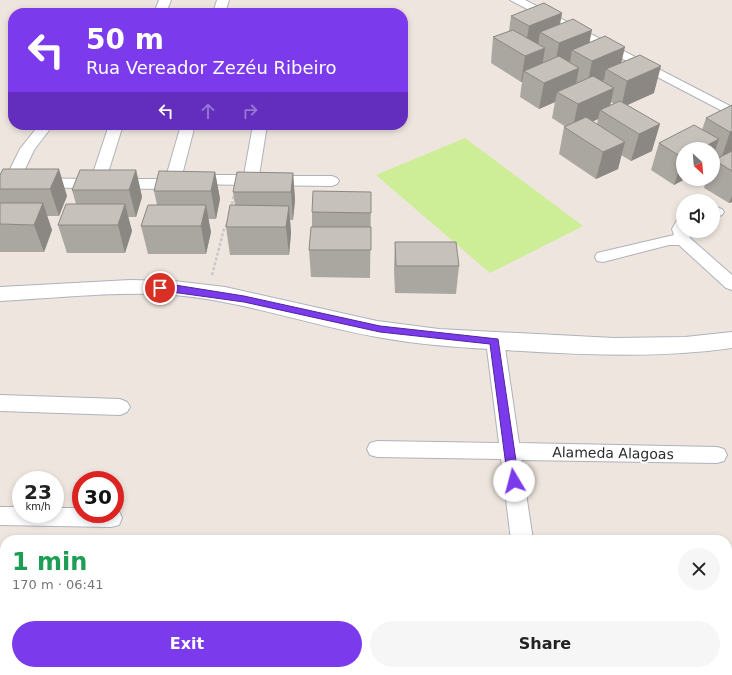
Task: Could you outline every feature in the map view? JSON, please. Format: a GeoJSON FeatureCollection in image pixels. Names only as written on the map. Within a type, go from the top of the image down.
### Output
{"type":"FeatureCollection","features":[{"type":"Feature","properties":{"kind":"main road"},"geometry":{"type":"LineString","coordinates":[[0,294],[145,287],[175,288],[207,293],[380,329],[495,341],[640,348],[682,346],[732,340]]}},
{"type":"Feature","properties":{"kind":"street"},"geometry":{"type":"LineString","coordinates":[[516,0],[732,112]]}},
{"type":"Feature","properties":{"kind":"street"},"geometry":{"type":"LineString","coordinates":[[6,182],[27,149],[42,130]]}},
{"type":"Feature","properties":{"kind":"street"},"geometry":{"type":"LineString","coordinates":[[97,183],[114,130]]}},
{"type":"Feature","properties":{"kind":"street"},"geometry":{"type":"LineString","coordinates":[[173,179],[187,130]]}},
{"type":"Feature","properties":{"kind":"street"},"geometry":{"type":"LineString","coordinates":[[244,180],[259,130]]}},
{"type":"Feature","properties":{"kind":"street"},"geometry":{"type":"LineString","coordinates":[[6,182],[165,184],[173,179],[332,181]]}},
{"type":"Feature","properties":{"kind":"street"},"geometry":{"type":"LineString","coordinates":[[603,257],[670,240],[676,236]]}},
{"type":"Feature","properties":{"kind":"street"},"geometry":{"type":"LineString","coordinates":[[689,238],[732,284]]}},
{"type":"Feature","properties":{"kind":"street"},"geometry":{"type":"LineString","coordinates":[[495,341],[521,535]]}},
{"type":"Feature","properties":{"kind":"street"},"geometry":{"type":"LineString","coordinates":[[0,404],[120,407]]}},
{"type":"Feature","properties":{"kind":"street","name":"Alameda Alagoas"},"geometry":{"type":"LineString","coordinates":[[377,449],[717,455]]}},
{"type":"Feature","properties":{"kind":"street"},"geometry":{"type":"LineString","coordinates":[[0,516],[72,517]]}},
{"type":"Feature","properties":{"kind":"path"},"geometry":{"type":"LineString","coordinates":[[231,210],[244,180]]}},
{"type":"Feature","properties":{"kind":"path"},"geometry":{"type":"LineString","coordinates":[[207,293],[224,228],[228,225],[229,217]]}},
{"type":"Feature","properties":{"kind":"green space"},"geometry":{"type":"Polygon","coordinates":[[[465,138],[583,226],[490,273],[376,175],[465,138]]]}},
{"type":"Feature","properties":{"kind":"building"},"geometry":{"type":"Polygon","coordinates":[[[544,3],[562,13],[529,26],[511,16],[544,3]]]}},
{"type":"Feature","properties":{"kind":"building"},"geometry":{"type":"Polygon","coordinates":[[[573,19],[592,30],[559,43],[540,32],[573,19]]]}},
{"type":"Feature","properties":{"kind":"building"},"geometry":{"type":"Polygon","coordinates":[[[513,30],[545,48],[525,56],[493,37],[513,30]]]}},
{"type":"Feature","properties":{"kind":"building"},"geometry":{"type":"Polygon","coordinates":[[[605,36],[625,47],[592,61],[572,50],[605,36]]]}},
{"type":"Feature","properties":{"kind":"building"},"geometry":{"type":"Polygon","coordinates":[[[640,55],[661,66],[627,81],[606,69],[640,55]]]}},
{"type":"Feature","properties":{"kind":"building"},"geometry":{"type":"Polygon","coordinates":[[[559,56],[579,68],[544,83],[524,71],[559,56]]]}},
{"type":"Feature","properties":{"kind":"building"},"geometry":{"type":"Polygon","coordinates":[[[593,76],[614,88],[578,104],[557,92],[593,76]]]}},
{"type":"Feature","properties":{"kind":"building"},"geometry":{"type":"Polygon","coordinates":[[[620,101],[660,124],[639,134],[600,110],[620,101]]]}},
{"type":"Feature","properties":{"kind":"building"},"geometry":{"type":"Polygon","coordinates":[[[732,105],[732,131],[730,132],[706,118],[732,105]]]}},
{"type":"Feature","properties":{"kind":"building"},"geometry":{"type":"Polygon","coordinates":[[[586,117],[625,142],[603,152],[564,127],[586,117]]]}},
{"type":"Feature","properties":{"kind":"building"},"geometry":{"type":"Polygon","coordinates":[[[694,125],[719,139],[713,142],[676,142],[676,154],[659,143],[694,125]]]}},
{"type":"Feature","properties":{"kind":"building"},"geometry":{"type":"Polygon","coordinates":[[[732,151],[732,171],[720,164],[720,157],[732,151]]]}},
{"type":"Feature","properties":{"kind":"building"},"geometry":{"type":"Polygon","coordinates":[[[3,169],[59,169],[50,189],[0,189],[0,175],[3,169]]]}},
{"type":"Feature","properties":{"kind":"building"},"geometry":{"type":"Polygon","coordinates":[[[80,170],[136,170],[129,190],[72,190],[80,170]]]}},
{"type":"Feature","properties":{"kind":"building"},"geometry":{"type":"Polygon","coordinates":[[[159,171],[215,172],[211,191],[154,191],[159,171]]]}},
{"type":"Feature","properties":{"kind":"building"},"geometry":{"type":"Polygon","coordinates":[[[237,172],[293,173],[291,192],[233,192],[237,172]]]}},
{"type":"Feature","properties":{"kind":"building"},"geometry":{"type":"Polygon","coordinates":[[[313,191],[371,192],[371,213],[312,212],[313,191]]]}},
{"type":"Feature","properties":{"kind":"building"},"geometry":{"type":"Polygon","coordinates":[[[0,203],[43,203],[34,225],[0,224],[0,203]]]}},
{"type":"Feature","properties":{"kind":"building"},"geometry":{"type":"Polygon","coordinates":[[[66,204],[125,204],[118,225],[58,225],[66,204]]]}},
{"type":"Feature","properties":{"kind":"building"},"geometry":{"type":"Polygon","coordinates":[[[148,205],[206,205],[201,226],[141,226],[148,205]]]}},
{"type":"Feature","properties":{"kind":"building"},"geometry":{"type":"Polygon","coordinates":[[[230,205],[289,206],[286,227],[226,227],[230,205]]]}},
{"type":"Feature","properties":{"kind":"building"},"geometry":{"type":"Polygon","coordinates":[[[311,227],[371,227],[371,250],[309,250],[311,227]]]}},
{"type":"Feature","properties":{"kind":"building"},"geometry":{"type":"Polygon","coordinates":[[[395,242],[456,242],[459,266],[396,266],[395,242]]]}},
{"type":"Feature","properties":{"kind":"route"},"geometry":{"type":"LineString","coordinates":[[160,288],[175,288],[244,299],[341,322],[380,329],[422,335],[495,341],[514,481]]}}]}
